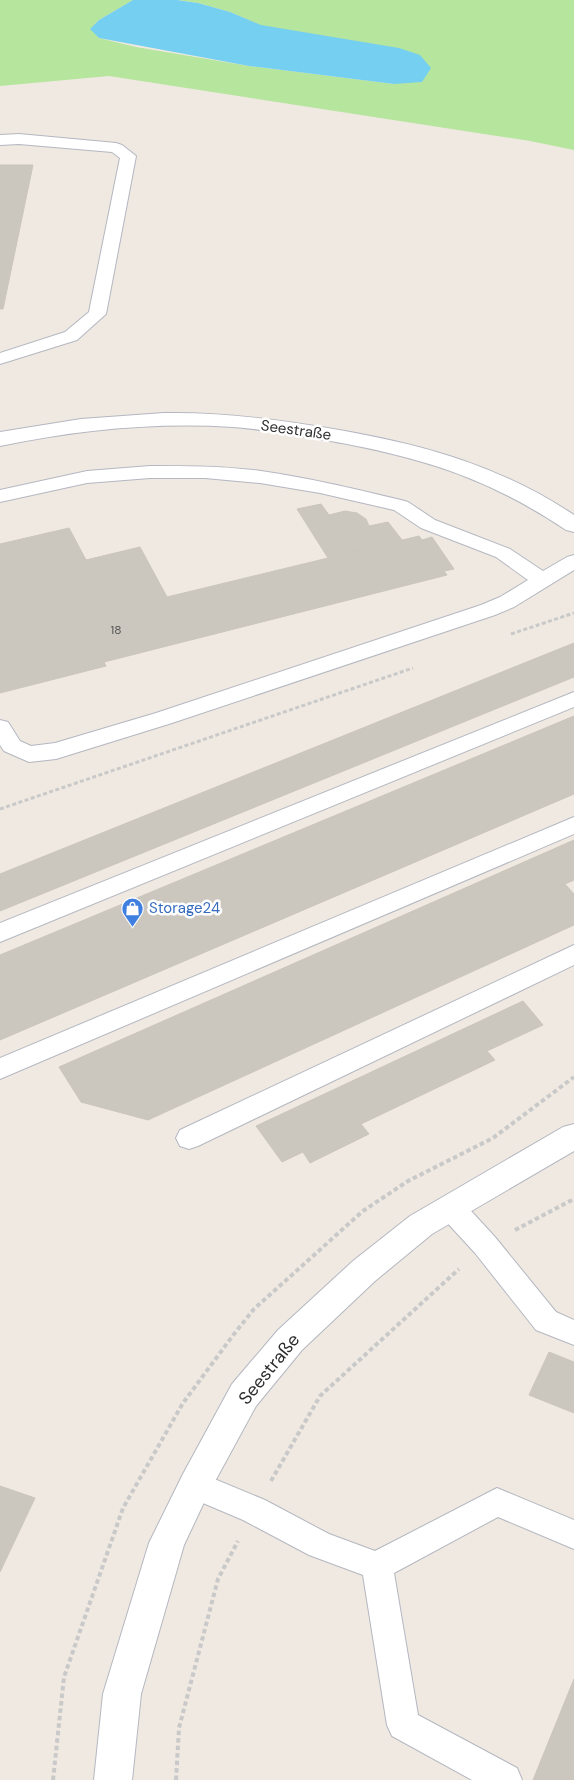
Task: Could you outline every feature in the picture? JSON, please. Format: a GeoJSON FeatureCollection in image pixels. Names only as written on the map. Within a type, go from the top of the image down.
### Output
{"type":"FeatureCollection","features":[{"type":"Feature","properties":{"kind":"street","name":"Seestraße"},"geometry":{"type":"LineString","coordinates":[[0,439],[39,430],[138,420],[218,420],[295,428],[384,444],[429,456],[519,491],[574,526]]}},
{"type":"Feature","properties":{"kind":"street","name":"Seestraße"},"geometry":{"type":"LineString","coordinates":[[113,1780],[122,1694],[167,1542],[195,1485],[244,1395],[290,1340],[364,1271],[421,1225],[574,1136]]}},
{"type":"Feature","properties":{"kind":"lane"},"geometry":{"type":"LineString","coordinates":[[0,140],[19,139],[116,148],[128,156],[97,314],[71,336],[0,359]]}},
{"type":"Feature","properties":{"kind":"lane"},"geometry":{"type":"LineString","coordinates":[[0,496],[87,477],[150,472],[206,472],[260,477],[401,506],[428,524],[504,553],[542,580]]}},
{"type":"Feature","properties":{"kind":"lane"},"geometry":{"type":"LineString","coordinates":[[0,727],[12,746],[29,754],[56,751],[164,718],[488,610],[507,602],[574,561]]}},
{"type":"Feature","properties":{"kind":"lane"},"geometry":{"type":"LineString","coordinates":[[0,933],[574,699]]}},
{"type":"Feature","properties":{"kind":"lane"},"geometry":{"type":"LineString","coordinates":[[0,1069],[574,824]]}},
{"type":"Feature","properties":{"kind":"lane"},"geometry":{"type":"LineString","coordinates":[[189,1138],[574,954]]}},
{"type":"Feature","properties":{"kind":"lane"},"geometry":{"type":"LineString","coordinates":[[451,1208],[485,1246],[546,1321],[574,1333]]}},
{"type":"Feature","properties":{"kind":"lane"},"geometry":{"type":"LineString","coordinates":[[195,1485],[254,1510],[320,1545],[377,1566],[497,1502],[574,1535]]}},
{"type":"Feature","properties":{"kind":"lane"},"geometry":{"type":"LineString","coordinates":[[377,1566],[402,1725],[505,1780]]}},
{"type":"Feature","properties":{"kind":"path"},"geometry":{"type":"LineString","coordinates":[[508,635],[574,613]]}},
{"type":"Feature","properties":{"kind":"path"},"geometry":{"type":"LineString","coordinates":[[0,809],[414,668]]}},
{"type":"Feature","properties":{"kind":"path"},"geometry":{"type":"LineString","coordinates":[[176,1780],[179,1728],[218,1579],[254,1510],[320,1396],[485,1246],[574,1199]]}},
{"type":"Feature","properties":{"kind":"green space"},"geometry":{"type":"Polygon","coordinates":[[[0,0],[133,0],[99,20],[91,29],[99,38],[136,47],[249,66],[394,84],[230,12],[198,3],[177,0],[574,0],[574,150],[530,141],[109,76],[0,86],[0,0]]]}},
{"type":"Feature","properties":{"kind":"water"},"geometry":{"type":"Polygon","coordinates":[[[133,0],[177,0],[198,3],[230,12],[261,25],[399,48],[420,55],[431,68],[422,82],[394,84],[249,66],[99,38],[90,29],[99,20],[133,0]]]}},
{"type":"Feature","properties":{"kind":"building"},"geometry":{"type":"Polygon","coordinates":[[[0,165],[33,165],[3,309],[0,309],[0,165]]]}},
{"type":"Feature","properties":{"kind":"building"},"geometry":{"type":"Polygon","coordinates":[[[321,504],[329,515],[345,511],[357,513],[366,519],[369,526],[388,522],[402,540],[328,558],[297,509],[321,504]]]}},
{"type":"Feature","properties":{"kind":"building"},"geometry":{"type":"Polygon","coordinates":[[[69,528],[86,560],[140,547],[167,597],[419,536],[422,540],[432,537],[454,569],[444,571],[447,575],[104,662],[106,666],[0,693],[0,544],[69,528]]]}},
{"type":"Feature","properties":{"kind":"building"},"geometry":{"type":"Polygon","coordinates":[[[574,643],[574,677],[0,911],[0,874],[574,643]]]}},
{"type":"Feature","properties":{"kind":"building"},"geometry":{"type":"Polygon","coordinates":[[[574,716],[574,753],[0,996],[0,955],[574,716]]]}},
{"type":"Feature","properties":{"kind":"building"},"geometry":{"type":"Polygon","coordinates":[[[574,753],[574,794],[0,1040],[0,996],[574,753]]]}},
{"type":"Feature","properties":{"kind":"building"},"geometry":{"type":"Polygon","coordinates":[[[574,840],[574,880],[81,1102],[59,1067],[574,840]]]}},
{"type":"Feature","properties":{"kind":"building"},"geometry":{"type":"Polygon","coordinates":[[[565,884],[574,894],[574,925],[148,1120],[81,1102],[565,884]]]}},
{"type":"Feature","properties":{"kind":"building"},"geometry":{"type":"Polygon","coordinates":[[[523,1001],[543,1025],[487,1051],[495,1060],[361,1124],[369,1134],[310,1163],[303,1152],[282,1162],[256,1126],[523,1001]]]}},
{"type":"Feature","properties":{"kind":"building"},"geometry":{"type":"Polygon","coordinates":[[[549,1352],[574,1362],[574,1413],[529,1395],[549,1352]]]}},
{"type":"Feature","properties":{"kind":"building"},"geometry":{"type":"Polygon","coordinates":[[[0,1486],[35,1498],[0,1572],[0,1486]]]}},
{"type":"Feature","properties":{"kind":"building"},"geometry":{"type":"Polygon","coordinates":[[[574,1679],[574,1780],[533,1780],[574,1679]]]}},
{"type":"Feature","properties":{"kind":"place","name":"Storage24"},"geometry":{"type":"Point","coordinates":[133,927]}}]}
